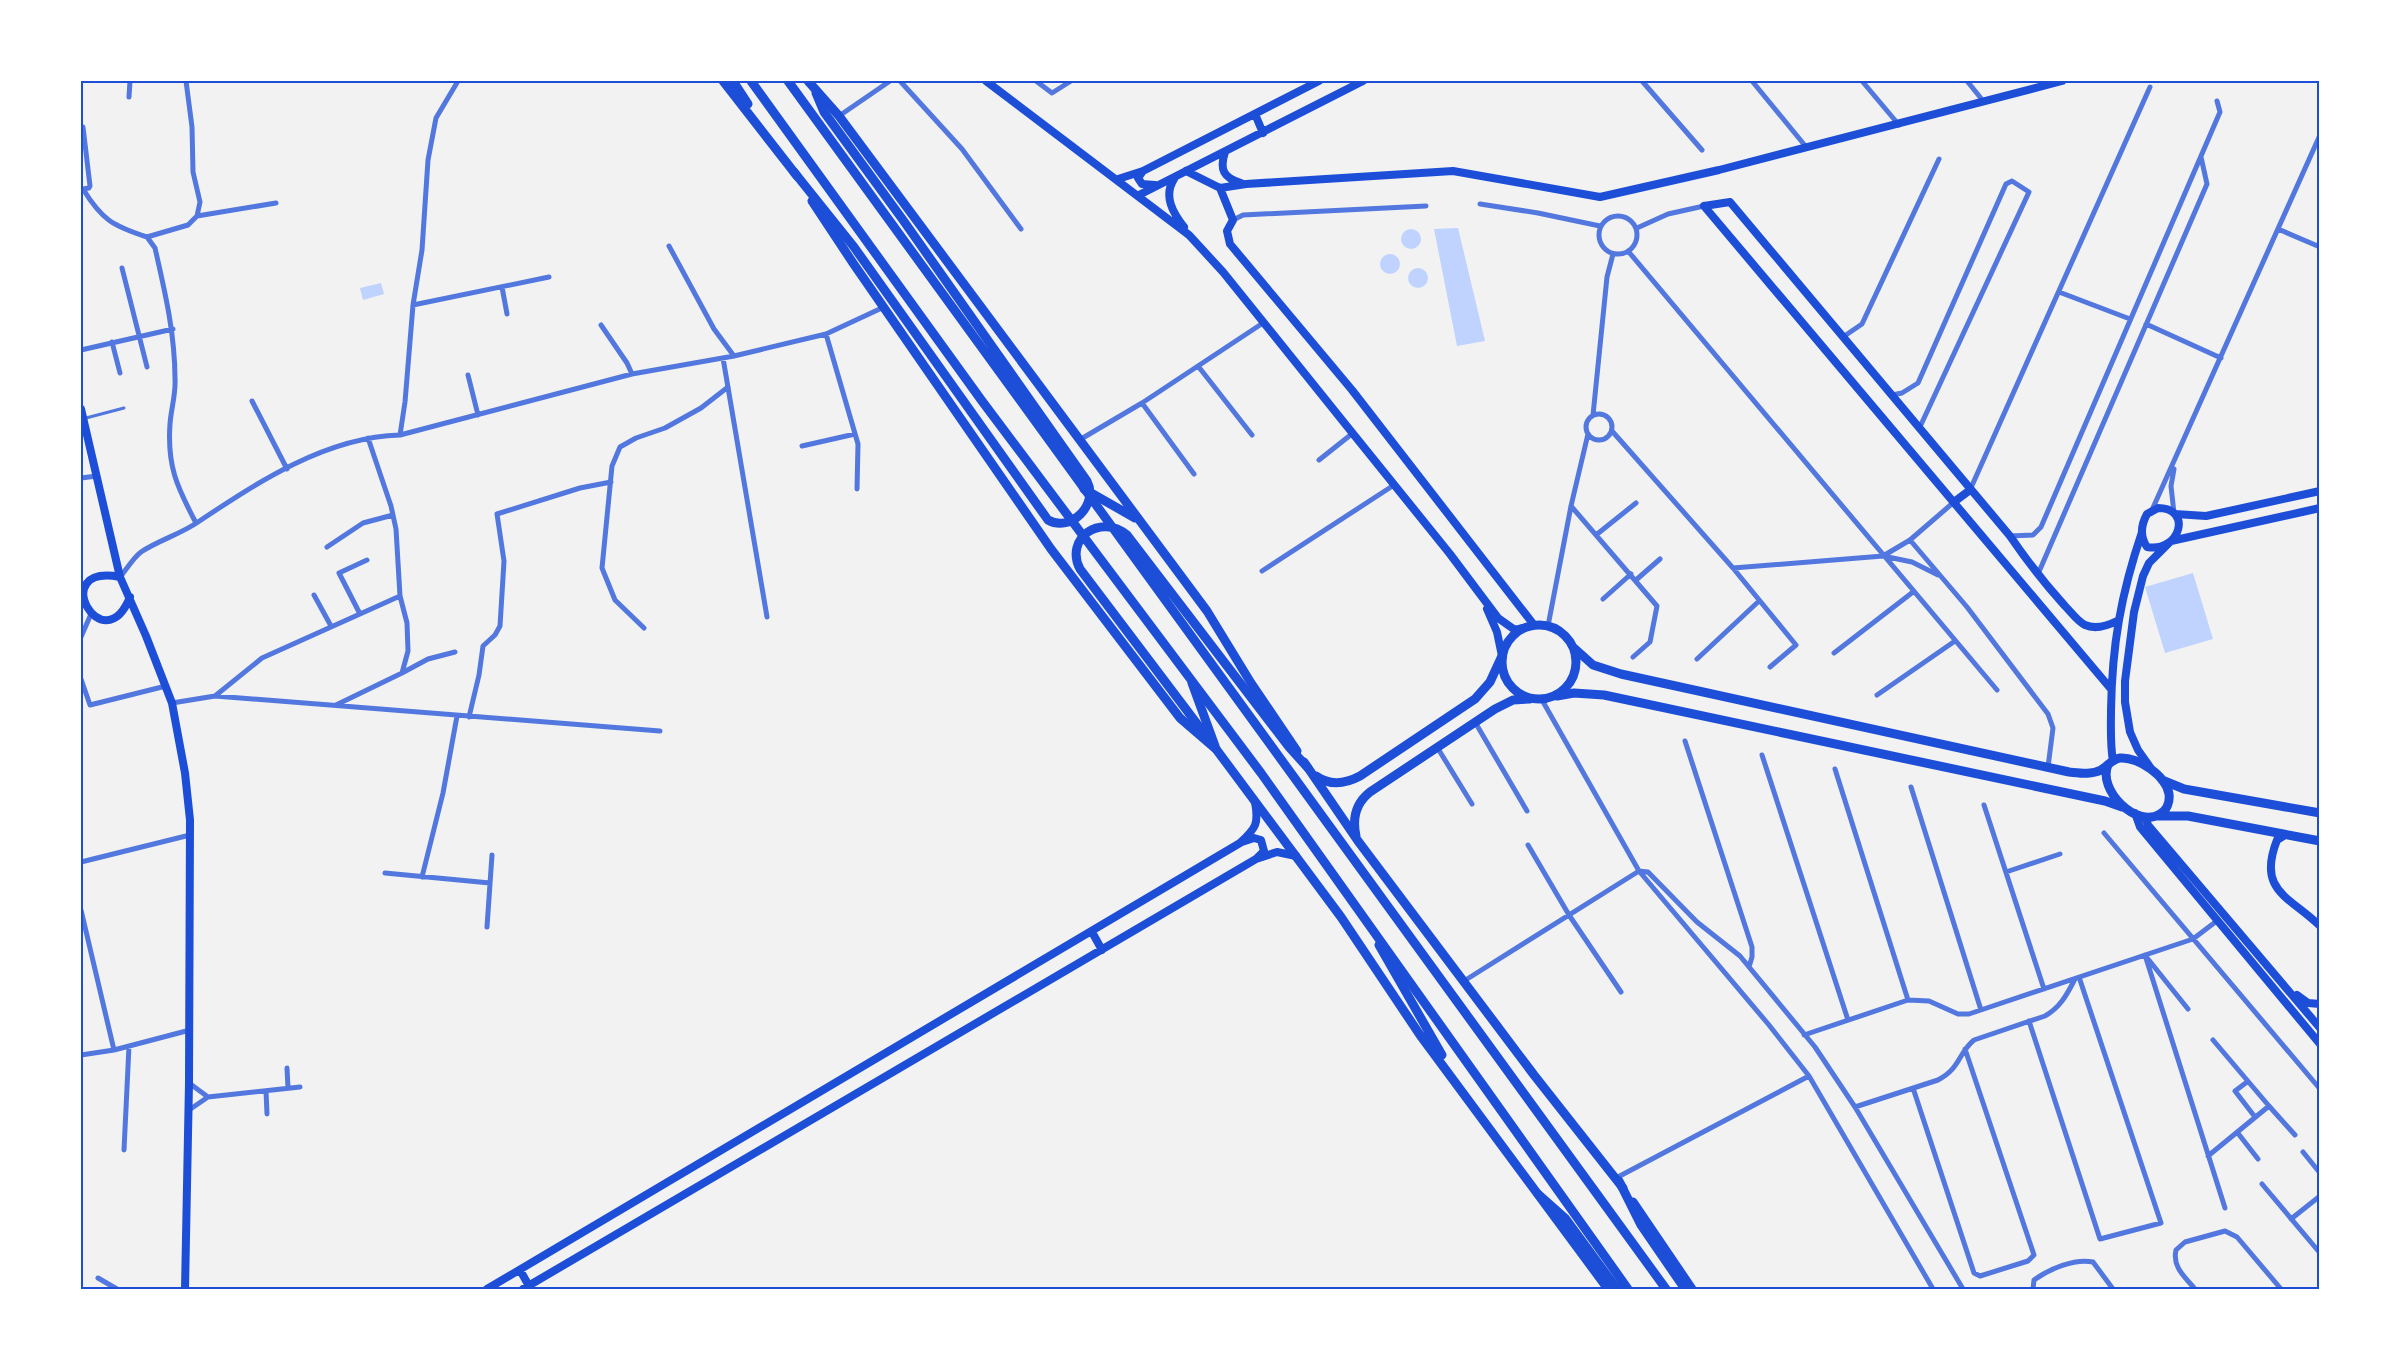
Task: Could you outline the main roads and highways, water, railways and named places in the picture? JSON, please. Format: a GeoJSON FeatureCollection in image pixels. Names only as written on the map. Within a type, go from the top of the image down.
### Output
{"type":"FeatureCollection","features":[{"type":"Feature","properties":{"kind":"main road"},"geometry":{"type":"LineString","coordinates":[[723,81],[854,247],[1048,520],[1059,523],[1075,519],[1086,508],[1090,498],[1090,487],[1087,481],[824,112],[808,81]]}},
{"type":"Feature","properties":{"kind":"main road"},"geometry":{"type":"LineString","coordinates":[[732,81],[1051,549],[1180,718],[1216,750]]}},
{"type":"Feature","properties":{"kind":"main road"},"geometry":{"type":"LineString","coordinates":[[751,81],[989,410],[1189,675],[1628,1289]]}},
{"type":"Feature","properties":{"kind":"main road"},"geometry":{"type":"LineString","coordinates":[[788,81],[1665,1289]]}},
{"type":"Feature","properties":{"kind":"main road"},"geometry":{"type":"LineString","coordinates":[[986,81],[1189,235]]}},
{"type":"Feature","properties":{"kind":"main road"},"geometry":{"type":"LineString","coordinates":[[1118,179],[1143,171],[1319,81]]}},
{"type":"Feature","properties":{"kind":"main road"},"geometry":{"type":"LineString","coordinates":[[1138,195],[1363,81]]}},
{"type":"Feature","properties":{"kind":"main road"},"geometry":{"type":"LineString","coordinates":[[1186,171],[1220,188],[1246,184],[1453,171],[1600,197],[1899,125],[2062,81]]}},
{"type":"Feature","properties":{"kind":"main road"},"geometry":{"type":"LineString","coordinates":[[816,93],[839,116],[1207,611],[1251,683],[1358,841],[1534,1075],[1618,1180],[1692,1289]]}},
{"type":"Feature","properties":{"kind":"main road"},"geometry":{"type":"LineString","coordinates":[[1255,114],[1263,133]]}},
{"type":"Feature","properties":{"kind":"main road"},"geometry":{"type":"LineString","coordinates":[[1225,152],[1222,161],[1224,174],[1228,180],[1246,184]]}},
{"type":"Feature","properties":{"kind":"main road"},"geometry":{"type":"LineString","coordinates":[[1143,171],[1138,178],[1142,184],[1148,186],[1161,184]]}},
{"type":"Feature","properties":{"kind":"main road"},"geometry":{"type":"LineString","coordinates":[[1175,178],[1169,185],[1171,209],[1189,235],[1353,433],[1481,597],[1507,626],[1515,630],[1534,625],[1548,626],[1559,630],[1568,638],[1577,658],[1573,680],[1557,696]]}},
{"type":"Feature","properties":{"kind":"main road"},"geometry":{"type":"LineString","coordinates":[[1220,188],[1233,220],[1227,231],[1230,244],[1352,390],[1534,625]]}},
{"type":"Feature","properties":{"kind":"main road"},"geometry":{"type":"LineString","coordinates":[[2111,689],[1704,206],[1730,202],[2010,536],[2037,576],[2083,624],[2105,627],[2117,621]]}},
{"type":"Feature","properties":{"kind":"main road"},"geometry":{"type":"LineString","coordinates":[[81,409],[84,439],[97,476],[120,577],[172,703],[185,773],[190,835],[190,1030],[185,1289]]}},
{"type":"Feature","properties":{"kind":"main road"},"geometry":{"type":"LineString","coordinates":[[1082,488],[1140,521]]}},
{"type":"Feature","properties":{"kind":"main road"},"geometry":{"type":"LineString","coordinates":[[1954,502],[1970,490]]}},
{"type":"Feature","properties":{"kind":"main road"},"geometry":{"type":"LineString","coordinates":[[2320,491],[2206,516],[2175,514],[2164,508],[2152,510],[2144,519],[2142,532],[2126,579],[2117,621],[2111,689],[2110,763],[2105,774],[2111,793],[2136,813],[2140,827],[2221,918],[2289,989],[2320,1028]]}},
{"type":"Feature","properties":{"kind":"main road"},"geometry":{"type":"LineString","coordinates":[[2142,532],[2147,547],[2160,547],[2171,541],[2320,508]]}},
{"type":"Feature","properties":{"kind":"main road"},"geometry":{"type":"LineString","coordinates":[[2152,771],[2138,750],[2130,732],[2125,702],[2125,681],[2134,612],[2143,576],[2154,557],[2175,537],[2179,525],[2175,514]]}},
{"type":"Feature","properties":{"kind":"main road"},"geometry":{"type":"LineString","coordinates":[[1523,628],[1506,644],[1490,682],[1475,699],[1360,776],[1346,782],[1329,783],[1320,779],[1308,768],[1124,532],[1101,526],[1094,528],[1083,537],[1076,550],[1080,569],[1341,917],[1420,1035],[1467,1095],[1608,1289]]}},
{"type":"Feature","properties":{"kind":"main road"},"geometry":{"type":"LineString","coordinates":[[120,577],[102,575],[90,580],[84,591],[86,611],[104,619],[111,619],[123,611],[129,597]]}},
{"type":"Feature","properties":{"kind":"main road"},"geometry":{"type":"LineString","coordinates":[[1481,597],[1497,632],[1503,672],[1507,681],[1513,689],[1530,699]]}},
{"type":"Feature","properties":{"kind":"main road"},"geometry":{"type":"LineString","coordinates":[[1574,648],[1593,665],[1621,674],[2048,767],[2091,773],[2124,758],[2131,759],[2152,771],[2162,780],[2169,793],[2169,801],[2162,814],[2156,816]]}},
{"type":"Feature","properties":{"kind":"main road"},"geometry":{"type":"LineString","coordinates":[[1189,675],[1216,750]]}},
{"type":"Feature","properties":{"kind":"main road"},"geometry":{"type":"LineString","coordinates":[[1358,841],[1354,829],[1355,815],[1359,803],[1370,792],[1475,722],[1513,700],[1542,700],[1574,693],[1604,695],[2105,801],[2136,813],[2156,816],[2188,816],[2320,841]]}},
{"type":"Feature","properties":{"kind":"main road"},"geometry":{"type":"LineString","coordinates":[[1360,776],[1356,781],[1358,789],[1362,793],[1370,792]]}},
{"type":"Feature","properties":{"kind":"main road"},"geometry":{"type":"LineString","coordinates":[[2162,780],[2184,789],[2320,813]]}},
{"type":"Feature","properties":{"kind":"main road"},"geometry":{"type":"LineString","coordinates":[[1240,843],[1254,830],[1258,818],[1255,801]]}},
{"type":"Feature","properties":{"kind":"main road"},"geometry":{"type":"LineString","coordinates":[[2285,835],[2277,840],[2269,869],[2275,885],[2284,899],[2320,926]]}},
{"type":"Feature","properties":{"kind":"main road"},"geometry":{"type":"LineString","coordinates":[[487,1289],[1240,843],[1254,838],[1262,840],[1264,851],[1256,859]]}},
{"type":"Feature","properties":{"kind":"main road"},"geometry":{"type":"LineString","coordinates":[[520,1270],[526,1287],[1256,859],[1277,852],[1296,856]]}},
{"type":"Feature","properties":{"kind":"main road"},"geometry":{"type":"LineString","coordinates":[[2221,918],[2320,1044]]}},
{"type":"Feature","properties":{"kind":"main road"},"geometry":{"type":"LineString","coordinates":[[1365,919],[1417,1013],[1467,1095]]}},
{"type":"Feature","properties":{"kind":"main road"},"geometry":{"type":"LineString","coordinates":[[1092,932],[1102,950]]}},
{"type":"Feature","properties":{"kind":"main road"},"geometry":{"type":"LineString","coordinates":[[2289,989],[2308,1003],[2320,1004]]}},
{"type":"Feature","properties":{"kind":"main road"},"geometry":{"type":"LineString","coordinates":[[1618,1180],[1641,1225],[1684,1289]]}},
{"type":"Feature","properties":{"kind":"main road"},"geometry":{"type":"LineString","coordinates":[[1538,1194],[1570,1224],[1617,1289]]}},
{"type":"Feature","properties":{"kind":"water"},"geometry":{"type":"Polygon","coordinates":[[[1458,228],[1485,341],[1457,346],[1434,229],[1458,228]]]}},
{"type":"Feature","properties":{"kind":"water"},"geometry":{"type":"Polygon","coordinates":[[[1407,229],[1415,229],[1421,235],[1421,243],[1415,249],[1407,249],[1401,243],[1401,235],[1407,229]]]}},
{"type":"Feature","properties":{"kind":"water"},"geometry":{"type":"Polygon","coordinates":[[[1386,254],[1394,254],[1400,260],[1400,268],[1394,274],[1386,274],[1380,268],[1380,260],[1386,254]]]}},
{"type":"Feature","properties":{"kind":"water"},"geometry":{"type":"Polygon","coordinates":[[[1414,268],[1422,268],[1428,274],[1428,282],[1422,288],[1414,288],[1408,282],[1408,274],[1414,268]]]}},
{"type":"Feature","properties":{"kind":"water"},"geometry":{"type":"Polygon","coordinates":[[[381,283],[384,294],[363,300],[360,288],[381,283]]]}},
{"type":"Feature","properties":{"kind":"water"},"geometry":{"type":"Polygon","coordinates":[[[2193,573],[2213,639],[2165,653],[2145,587],[2193,573]]]}}]}
